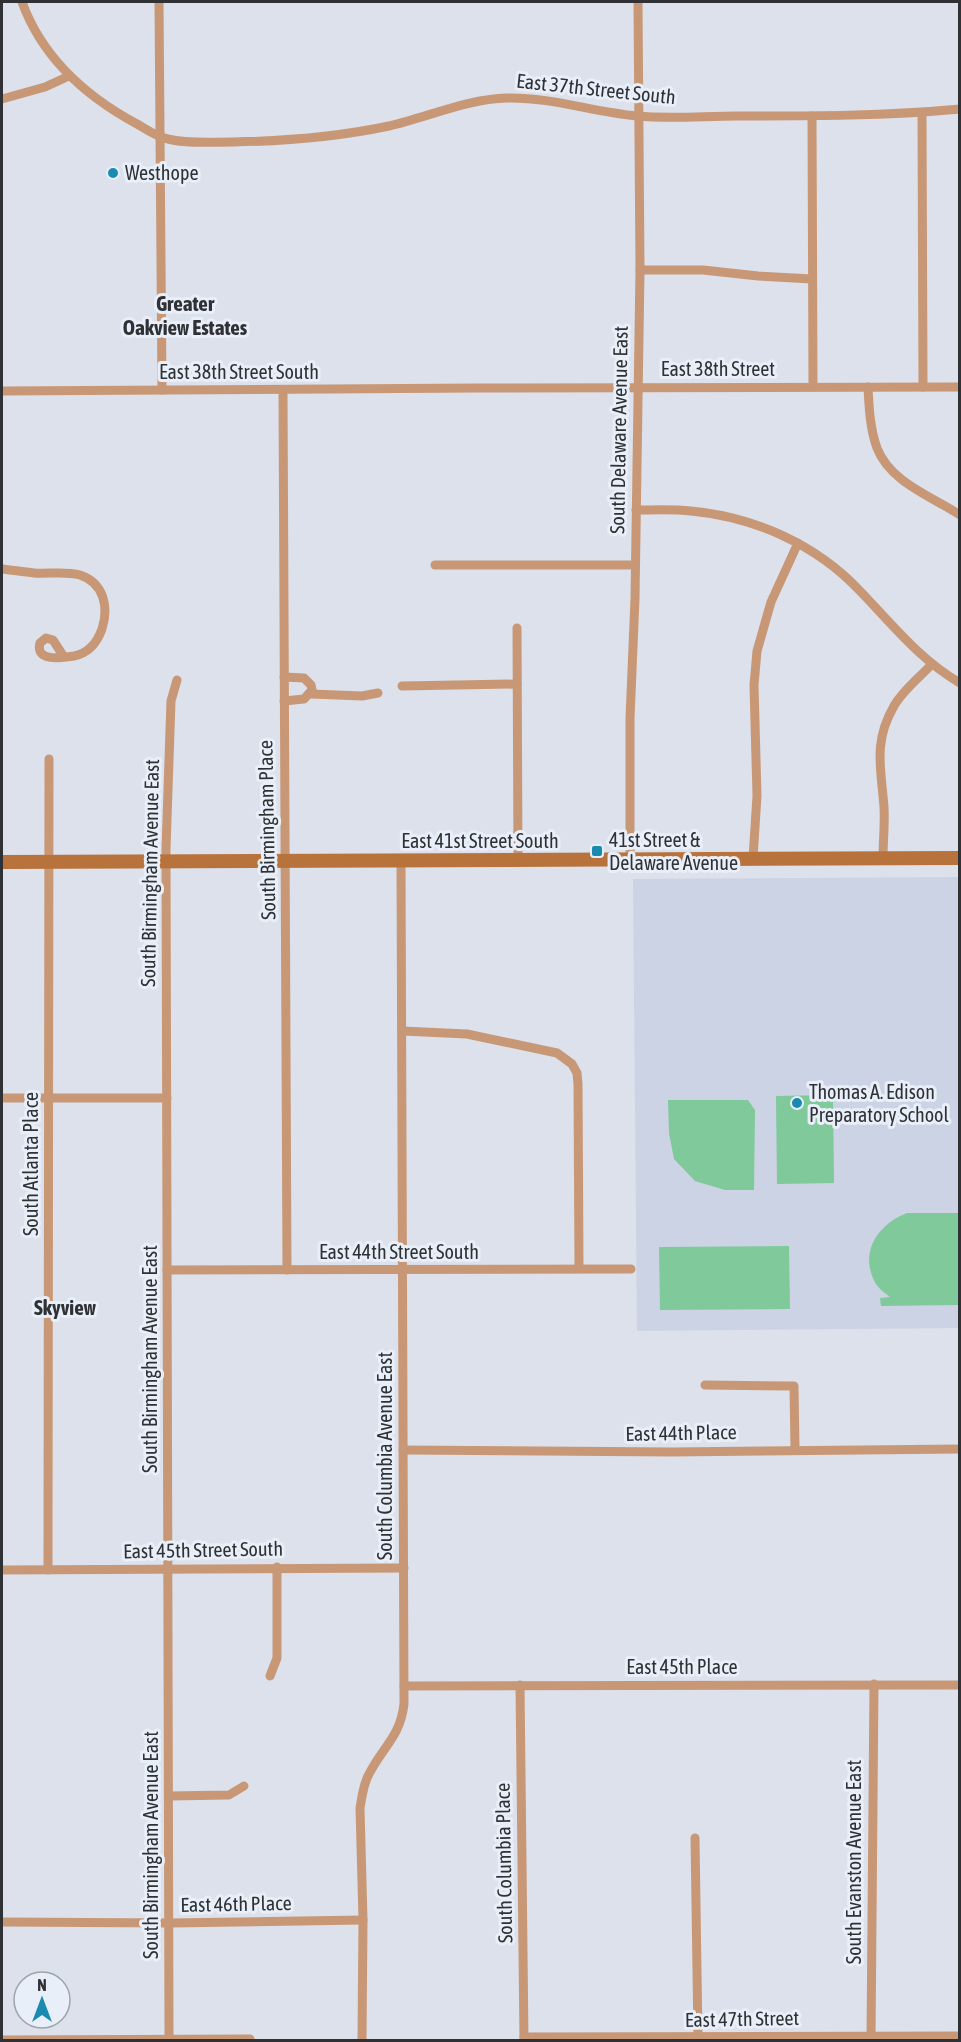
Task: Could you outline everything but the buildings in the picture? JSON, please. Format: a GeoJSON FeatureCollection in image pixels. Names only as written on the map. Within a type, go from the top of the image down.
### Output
{"type":"FeatureCollection","features":[{"type":"Feature","properties":{"kind":"main road","name":"East 41st Street South"},"geometry":{"type":"LineString","coordinates":[[2,862],[960,858]]}},
{"type":"Feature","properties":{"kind":"street"},"geometry":{"type":"LineString","coordinates":[[22,2],[36,34],[69,76],[113,111],[162,138]]}},
{"type":"Feature","properties":{"kind":"street"},"geometry":{"type":"LineString","coordinates":[[159,2],[162,138],[162,390]]}},
{"type":"Feature","properties":{"kind":"street","name":"South Delaware Avenue East"},"geometry":{"type":"LineString","coordinates":[[630,859],[630,718],[640,270],[638,2]]}},
{"type":"Feature","properties":{"kind":"street"},"geometry":{"type":"LineString","coordinates":[[2,99],[45,87],[69,76]]}},
{"type":"Feature","properties":{"kind":"street","name":"East 37th Street South"},"geometry":{"type":"LineString","coordinates":[[162,138],[204,142],[258,142],[336,136],[393,125],[477,102],[504,98],[554,101],[639,116],[812,116],[922,113],[960,109]]}},
{"type":"Feature","properties":{"kind":"street"},"geometry":{"type":"LineString","coordinates":[[922,113],[923,387]]}},
{"type":"Feature","properties":{"kind":"street"},"geometry":{"type":"LineString","coordinates":[[812,116],[813,387]]}},
{"type":"Feature","properties":{"kind":"street"},"geometry":{"type":"LineString","coordinates":[[640,270],[703,270],[812,279]]}},
{"type":"Feature","properties":{"kind":"street"},"geometry":{"type":"LineString","coordinates":[[868,387],[873,432],[877,449],[884,461],[896,475],[911,486],[960,515]]}},
{"type":"Feature","properties":{"kind":"street","name":"East 38th Street"},"geometry":{"type":"LineString","coordinates":[[477,388],[960,387]]}},
{"type":"Feature","properties":{"kind":"street","name":"East 38th Street South"},"geometry":{"type":"LineString","coordinates":[[2,391],[477,388]]}},
{"type":"Feature","properties":{"kind":"street","name":"South Birmingham Place"},"geometry":{"type":"LineString","coordinates":[[283,390],[287,1269]]}},
{"type":"Feature","properties":{"kind":"street"},"geometry":{"type":"LineString","coordinates":[[636,510],[690,510],[713,514],[759,526],[798,543],[823,558],[849,581],[932,665],[960,683]]}},
{"type":"Feature","properties":{"kind":"street"},"geometry":{"type":"LineString","coordinates":[[753,858],[757,796],[754,685],[758,651],[771,602],[798,543]]}},
{"type":"Feature","properties":{"kind":"street"},"geometry":{"type":"LineString","coordinates":[[435,565],[635,565]]}},
{"type":"Feature","properties":{"kind":"street"},"geometry":{"type":"LineString","coordinates":[[2,569],[78,574],[92,581],[100,589],[104,599],[105,614],[99,638],[84,654],[64,657]]}},
{"type":"Feature","properties":{"kind":"street"},"geometry":{"type":"LineString","coordinates":[[516,628],[518,860]]}},
{"type":"Feature","properties":{"kind":"street"},"geometry":{"type":"LineString","coordinates":[[883,858],[884,809],[879,755],[884,727],[894,705],[932,665]]}},
{"type":"Feature","properties":{"kind":"street"},"geometry":{"type":"LineString","coordinates":[[284,676],[304,678],[311,685],[311,694]]}},
{"type":"Feature","properties":{"kind":"street","name":"South Birmingham Avenue East"},"geometry":{"type":"LineString","coordinates":[[169,2039],[166,862],[171,701],[177,680]]}},
{"type":"Feature","properties":{"kind":"street"},"geometry":{"type":"LineString","coordinates":[[402,686],[517,684]]}},
{"type":"Feature","properties":{"kind":"street"},"geometry":{"type":"LineString","coordinates":[[284,701],[304,699],[311,694],[362,696],[378,693]]}},
{"type":"Feature","properties":{"kind":"street","name":"South Atlanta Place"},"geometry":{"type":"LineString","coordinates":[[48,1570],[49,759]]}},
{"type":"Feature","properties":{"kind":"street","name":"South Columbia Avenue East"},"geometry":{"type":"LineString","coordinates":[[362,2040],[363,1920],[360,1808],[362,1791],[369,1774],[394,1738],[402,1720],[404,1686],[401,861]]}},
{"type":"Feature","properties":{"kind":"street"},"geometry":{"type":"LineString","coordinates":[[402,1031],[467,1034],[557,1053],[572,1064],[577,1073],[578,1084],[579,1268]]}},
{"type":"Feature","properties":{"kind":"street"},"geometry":{"type":"LineString","coordinates":[[2,1098],[167,1098]]}},
{"type":"Feature","properties":{"kind":"street","name":"East 44th Street South"},"geometry":{"type":"LineString","coordinates":[[167,1270],[632,1269]]}},
{"type":"Feature","properties":{"kind":"street"},"geometry":{"type":"LineString","coordinates":[[705,1385],[794,1386],[795,1449]]}},
{"type":"Feature","properties":{"kind":"street","name":"East 44th Place"},"geometry":{"type":"LineString","coordinates":[[403,1450],[672,1452],[960,1449]]}},
{"type":"Feature","properties":{"kind":"street"},"geometry":{"type":"LineString","coordinates":[[270,1676],[277,1658],[277,1567]]}},
{"type":"Feature","properties":{"kind":"street","name":"East 45th Street South"},"geometry":{"type":"LineString","coordinates":[[2,1570],[404,1568]]}},
{"type":"Feature","properties":{"kind":"street","name":"South Evanston Avenue East"},"geometry":{"type":"LineString","coordinates":[[871,2038],[873,1684]]}},
{"type":"Feature","properties":{"kind":"street","name":"East 45th Place"},"geometry":{"type":"LineString","coordinates":[[404,1686],[960,1685]]}},
{"type":"Feature","properties":{"kind":"street","name":"South Columbia Place"},"geometry":{"type":"LineString","coordinates":[[520,1686],[524,2039]]}},
{"type":"Feature","properties":{"kind":"street"},"geometry":{"type":"LineString","coordinates":[[169,1796],[229,1795],[244,1786]]}},
{"type":"Feature","properties":{"kind":"street"},"geometry":{"type":"LineString","coordinates":[[696,1838],[698,2038]]}},
{"type":"Feature","properties":{"kind":"street","name":"East 46th Place"},"geometry":{"type":"LineString","coordinates":[[2,1922],[170,1923],[363,1920]]}},
{"type":"Feature","properties":{"kind":"street","name":"East 47th Street"},"geometry":{"type":"LineString","coordinates":[[524,2039],[960,2036]]}},
{"type":"Feature","properties":{"kind":"street"},"geometry":{"type":"LineString","coordinates":[[2,2040],[250,2039]]}},
{"type":"Feature","properties":{"kind":"shaded area","name":"Thomas A. Edison Preparatory School"},"geometry":{"type":"Polygon","coordinates":[[[959,877],[959,1328],[637,1331],[633,879],[959,877]]]}},
{"type":"Feature","properties":{"kind":"green space"},"geometry":{"type":"Polygon","coordinates":[[[833,1095],[834,1183],[777,1184],[776,1096],[833,1095]]]}},
{"type":"Feature","properties":{"kind":"green space"},"geometry":{"type":"Polygon","coordinates":[[[668,1100],[748,1100],[755,1110],[754,1190],[725,1190],[695,1181],[674,1159],[669,1133],[668,1100]]]}},
{"type":"Feature","properties":{"kind":"green space"},"geometry":{"type":"Polygon","coordinates":[[[907,1213],[959,1213],[959,1305],[881,1306],[880,1298],[890,1297],[877,1286],[871,1272],[870,1251],[874,1241],[887,1224],[907,1213]]]}},
{"type":"Feature","properties":{"kind":"green space"},"geometry":{"type":"Polygon","coordinates":[[[789,1246],[790,1309],[660,1310],[659,1247],[789,1246]]]}},
{"type":"Feature","properties":{"kind":"place","name":"Westhope"},"geometry":{"type":"Point","coordinates":[113,173]}},
{"type":"Feature","properties":{"kind":"place","name":"41st Street & Delaware Avenue"},"geometry":{"type":"Point","coordinates":[597,851]}},
{"type":"Feature","properties":{"kind":"place","name":"Thomas A. Edison Preparatory School"},"geometry":{"type":"Point","coordinates":[797,1103]}},
{"type":"Feature","properties":{"kind":"district","name":"Greater Oakview Estates"},"geometry":{"type":"Point","coordinates":[185,316]}},
{"type":"Feature","properties":{"kind":"district","name":"Skyview"},"geometry":{"type":"Point","coordinates":[65,1308]}}]}
